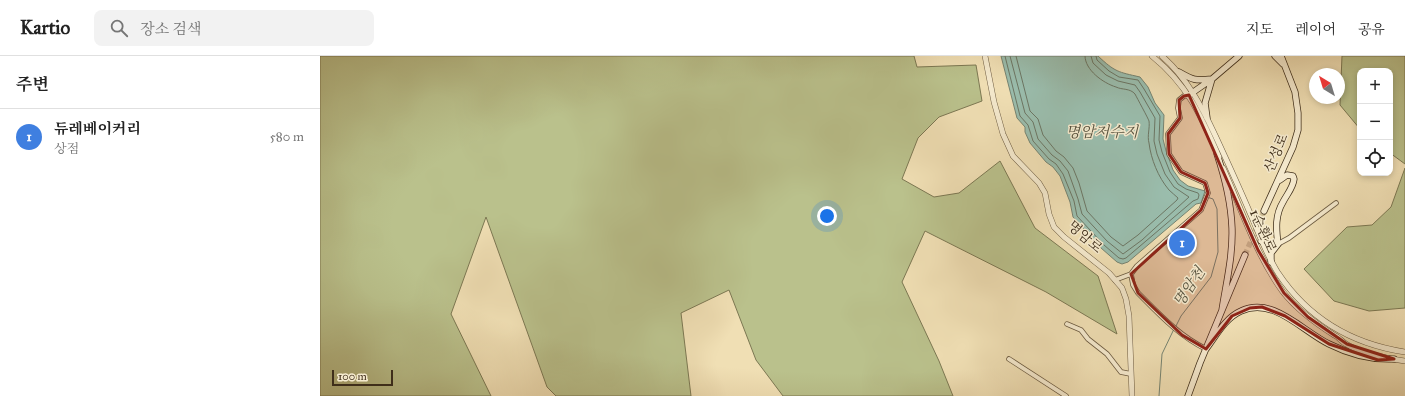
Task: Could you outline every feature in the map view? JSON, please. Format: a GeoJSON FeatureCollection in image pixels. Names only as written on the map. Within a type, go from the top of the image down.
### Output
{"type":"FeatureCollection","features":[{"type":"Feature","properties":{"kind":"main road"},"geometry":{"type":"LineString","coordinates":[[1191,94],[1212,79],[1239,56]]}},
{"type":"Feature","properties":{"kind":"main road"},"geometry":{"type":"LineString","coordinates":[[1275,56],[1286,67]]}},
{"type":"Feature","properties":{"kind":"main road","name":"산성로"},"geometry":{"type":"LineString","coordinates":[[1264,211],[1293,147],[1298,130],[1297,103],[1282,56]]}},
{"type":"Feature","properties":{"kind":"main road"},"geometry":{"type":"LineString","coordinates":[[1179,72],[1192,79],[1212,79]]}},
{"type":"Feature","properties":{"kind":"main road"},"geometry":{"type":"LineString","coordinates":[[1207,118],[1206,103],[1212,79]]}},
{"type":"Feature","properties":{"kind":"main road"},"geometry":{"type":"LineString","coordinates":[[1217,154],[1228,194],[1232,229],[1229,266],[1222,310]]}},
{"type":"Feature","properties":{"kind":"main road"},"geometry":{"type":"LineString","coordinates":[[1272,262],[1271,253],[1278,244],[1276,230],[1278,212],[1291,189],[1294,179],[1293,176],[1284,176],[1276,185]]}},
{"type":"Feature","properties":{"kind":"main road"},"geometry":{"type":"LineString","coordinates":[[1261,241],[1271,246],[1278,244]]}},
{"type":"Feature","properties":{"kind":"main road"},"geometry":{"type":"LineString","coordinates":[[1188,396],[1245,255]]}},
{"type":"Feature","properties":{"kind":"main road"},"geometry":{"type":"LineString","coordinates":[[1206,349],[1232,316],[1240,311],[1262,307],[1273,310],[1285,316],[1312,335],[1330,344],[1358,355],[1378,360],[1394,360]]}},
{"type":"Feature","properties":{"kind":"street","name":"명암로"},"geometry":{"type":"LineString","coordinates":[[985,56],[994,102],[1003,134],[1013,156],[1039,183],[1045,193],[1049,214],[1054,227],[1116,280],[1122,288],[1126,299],[1129,316],[1132,396]]}},
{"type":"Feature","properties":{"kind":"street","name":"1순환로"},"geometry":{"type":"LineString","coordinates":[[1152,56],[1191,94],[1265,265],[1284,293],[1308,317],[1347,344],[1369,353],[1394,360],[1405,361]]}},
{"type":"Feature","properties":{"kind":"street","name":"1순환로"},"geometry":{"type":"LineString","coordinates":[[1162,56],[1179,72],[1207,118],[1250,212],[1261,241],[1272,262],[1290,289],[1319,318],[1334,328],[1376,346],[1405,352]]}},
{"type":"Feature","properties":{"kind":"street"},"geometry":{"type":"LineString","coordinates":[[1116,280],[1131,274],[1137,266],[1201,210],[1208,192],[1205,183],[1181,172],[1169,154],[1168,134],[1180,118],[1178,108],[1179,100],[1184,96],[1191,94]]}},
{"type":"Feature","properties":{"kind":"street"},"geometry":{"type":"LineString","coordinates":[[1278,244],[1289,238],[1336,203]]}},
{"type":"Feature","properties":{"kind":"street"},"geometry":{"type":"LineString","coordinates":[[1131,274],[1133,285],[1138,293],[1182,335],[1193,343],[1206,349]]}},
{"type":"Feature","properties":{"kind":"street"},"geometry":{"type":"LineString","coordinates":[[1067,324],[1081,330],[1088,339],[1107,354],[1121,372],[1131,374]]}},
{"type":"Feature","properties":{"kind":"street"},"geometry":{"type":"LineString","coordinates":[[1009,359],[1066,396]]}},
{"type":"Feature","properties":{"kind":"highlighted area"},"geometry":{"type":"Polygon","coordinates":[[[1189,95],[1258,250],[1284,293],[1308,317],[1347,344],[1394,359],[1378,360],[1329,344],[1285,316],[1262,307],[1250,308],[1232,316],[1206,349],[1182,335],[1138,293],[1131,274],[1201,210],[1208,193],[1205,183],[1181,172],[1169,154],[1168,134],[1180,118],[1179,100],[1184,96],[1189,95]]]}},
{"type":"Feature","properties":{"kind":"green space"},"geometry":{"type":"Polygon","coordinates":[[[320,56],[914,56],[917,67],[976,65],[982,101],[939,117],[918,138],[902,179],[934,197],[959,193],[1000,161],[1035,228],[1098,276],[1117,334],[1046,292],[925,231],[902,282],[939,361],[953,396],[783,396],[756,360],[729,290],[681,313],[691,396],[556,396],[547,387],[486,217],[451,314],[491,396],[320,396],[320,56]]]}},
{"type":"Feature","properties":{"kind":"green space"},"geometry":{"type":"Polygon","coordinates":[[[1342,56],[1405,56],[1405,164],[1393,155],[1393,68],[1357,68],[1357,125],[1340,105],[1345,104],[1345,68],[1342,68],[1342,56]]]}},
{"type":"Feature","properties":{"kind":"green space"},"geometry":{"type":"Polygon","coordinates":[[[1405,168],[1405,308],[1369,311],[1334,301],[1304,269],[1347,227],[1372,225],[1391,207],[1405,168]]]}},
{"type":"Feature","properties":{"kind":"water","name":"명암저수지"},"geometry":{"type":"Polygon","coordinates":[[[1001,56],[1098,56],[1117,71],[1140,77],[1148,87],[1155,103],[1164,115],[1163,139],[1173,170],[1180,180],[1188,186],[1205,191],[1201,203],[1196,204],[1128,262],[1122,264],[1117,262],[1101,248],[1073,217],[1070,202],[1060,176],[1030,143],[1025,132],[1025,127],[1017,118],[1001,56]]]}},
{"type":"Feature","properties":{"kind":"waterway","name":"명암천"},"geometry":{"type":"LineString","coordinates":[[1176,326],[1181,316],[1211,277],[1218,252],[1217,209],[1213,199],[1207,197]]}},
{"type":"Feature","properties":{"kind":"waterway","name":"명암천"},"geometry":{"type":"LineString","coordinates":[[1159,396],[1162,354],[1174,329]]}},
{"type":"Feature","properties":{"kind":"tunnel"},"geometry":{"type":"LineString","coordinates":[[1245,255],[1264,211]]}},
{"type":"Feature","properties":{"kind":"place","name":"듀레베이커리"},"geometry":{"type":"Point","coordinates":[1182,243]}}]}
